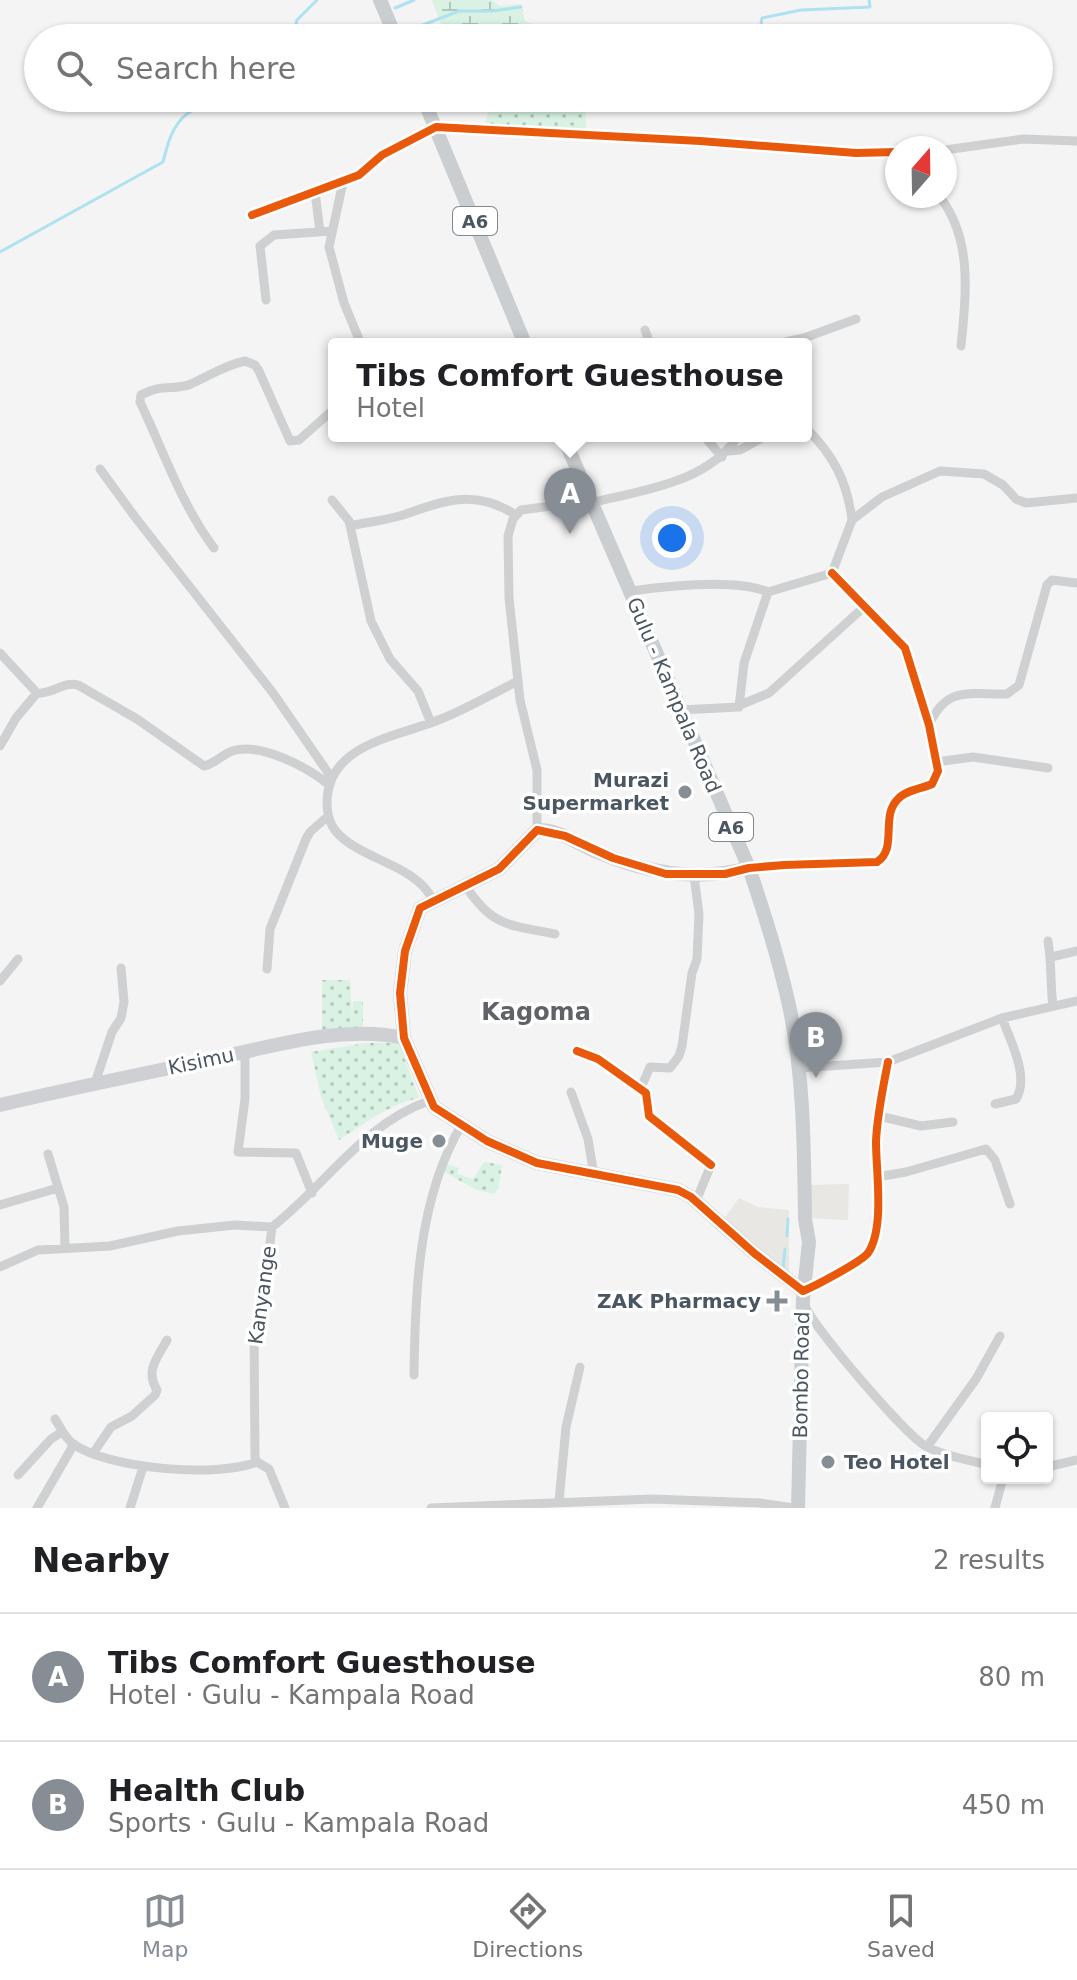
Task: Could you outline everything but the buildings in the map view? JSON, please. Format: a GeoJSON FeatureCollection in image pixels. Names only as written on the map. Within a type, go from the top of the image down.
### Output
{"type":"FeatureCollection","features":[{"type":"Feature","properties":{"kind":"main road"},"geometry":{"type":"LineString","coordinates":[[380,0],[390,24]]}},
{"type":"Feature","properties":{"kind":"main road","name":"A6"},"geometry":{"type":"LineString","coordinates":[[429,112],[523,338]]}},
{"type":"Feature","properties":{"kind":"main road","name":"Gulu - Kampala Road"},"geometry":{"type":"LineString","coordinates":[[566,442],[749,868],[779,963],[791,1012],[798,1068],[805,1219],[809,1242]]}},
{"type":"Feature","properties":{"kind":"main road","name":"Bombo Road"},"geometry":{"type":"LineString","coordinates":[[796,1508],[803,1295],[809,1242]]}},
{"type":"Feature","properties":{"kind":"street"},"geometry":{"type":"LineString","coordinates":[[252,215],[359,175],[382,155],[436,127],[885,152]]}},
{"type":"Feature","properties":{"kind":"street"},"geometry":{"type":"LineString","coordinates":[[957,148],[1023,139],[1077,141]]}},
{"type":"Feature","properties":{"kind":"street"},"geometry":{"type":"LineString","coordinates":[[343,182],[329,247],[344,303],[359,338]]}},
{"type":"Feature","properties":{"kind":"street"},"geometry":{"type":"LineString","coordinates":[[315,192],[320,232]]}},
{"type":"Feature","properties":{"kind":"street"},"geometry":{"type":"LineString","coordinates":[[949,208],[965,259],[961,346]]}},
{"type":"Feature","properties":{"kind":"street"},"geometry":{"type":"LineString","coordinates":[[266,300],[260,246],[274,235],[332,231]]}},
{"type":"Feature","properties":{"kind":"street"},"geometry":{"type":"LineString","coordinates":[[804,338],[856,319]]}},
{"type":"Feature","properties":{"kind":"street"},"geometry":{"type":"LineString","coordinates":[[645,330],[648,338]]}},
{"type":"Feature","properties":{"kind":"street"},"geometry":{"type":"LineString","coordinates":[[214,548],[193,520],[181,497],[172,469],[140,402],[141,395],[161,387],[191,384],[209,373],[245,361],[255,365],[259,371],[290,441],[299,440],[328,414]]}},
{"type":"Feature","properties":{"kind":"street"},"geometry":{"type":"LineString","coordinates":[[812,434],[828,450],[839,472],[852,520],[832,573]]}},
{"type":"Feature","properties":{"kind":"street"},"geometry":{"type":"LineString","coordinates":[[711,442],[725,454]]}},
{"type":"Feature","properties":{"kind":"street"},"geometry":{"type":"LineString","coordinates":[[725,454],[734,442]]}},
{"type":"Feature","properties":{"kind":"street"},"geometry":{"type":"LineString","coordinates":[[754,442],[672,482],[591,502],[521,510],[516,515],[508,536],[508,572],[518,681],[537,770],[537,830],[507,863],[433,900],[418,911],[405,951],[400,993],[404,1038],[429,1101],[441,1112],[515,1155],[594,1175],[678,1190],[696,1201],[803,1295],[806,1309],[829,1340],[908,1432],[927,1447],[981,1463]]}},
{"type":"Feature","properties":{"kind":"street"},"geometry":{"type":"LineString","coordinates":[[100,469],[273,693],[330,780]]}},
{"type":"Feature","properties":{"kind":"street"},"geometry":{"type":"LineString","coordinates":[[852,520],[882,497],[940,471],[984,474],[1026,503],[1077,498]]}},
{"type":"Feature","properties":{"kind":"street"},"geometry":{"type":"LineString","coordinates":[[332,500],[346,515],[350,526],[371,621],[390,659],[418,691],[431,723]]}},
{"type":"Feature","properties":{"kind":"street"},"geometry":{"type":"LineString","coordinates":[[350,526],[459,500],[488,500],[516,515]]}},
{"type":"Feature","properties":{"kind":"street"},"geometry":{"type":"LineString","coordinates":[[631,591],[723,584],[752,585],[768,592],[832,573]]}},
{"type":"Feature","properties":{"kind":"street"},"geometry":{"type":"LineString","coordinates":[[537,830],[565,836],[594,851],[666,874],[694,876],[725,874],[749,868],[877,862],[886,854],[891,807],[906,793],[932,784],[938,771],[929,725],[905,648],[832,573]]}},
{"type":"Feature","properties":{"kind":"street"},"geometry":{"type":"LineString","coordinates":[[929,725],[944,699],[1014,691],[1019,685],[1047,585],[1052,580],[1077,583]]}},
{"type":"Feature","properties":{"kind":"street"},"geometry":{"type":"LineString","coordinates":[[740,705],[744,663],[768,592]]}},
{"type":"Feature","properties":{"kind":"street"},"geometry":{"type":"LineString","coordinates":[[680,710],[736,708],[769,693],[864,607]]}},
{"type":"Feature","properties":{"kind":"street"},"geometry":{"type":"LineString","coordinates":[[0,653],[37,693],[43,694],[71,683],[78,685],[137,719],[204,766],[244,748],[297,764],[330,780]]}},
{"type":"Feature","properties":{"kind":"street"},"geometry":{"type":"LineString","coordinates":[[433,900],[429,891],[417,881],[350,844],[332,828],[327,817],[330,780],[351,755],[366,745],[431,723],[476,704],[518,681]]}},
{"type":"Feature","properties":{"kind":"street"},"geometry":{"type":"LineString","coordinates":[[0,746],[16,718],[37,693]]}},
{"type":"Feature","properties":{"kind":"street"},"geometry":{"type":"LineString","coordinates":[[936,762],[973,757],[1048,768]]}},
{"type":"Feature","properties":{"kind":"street"},"geometry":{"type":"LineString","coordinates":[[267,969],[270,929],[306,839],[327,817]]}},
{"type":"Feature","properties":{"kind":"street"},"geometry":{"type":"LineString","coordinates":[[640,1090],[650,1067],[670,1068],[682,1046],[692,973],[697,959],[699,914],[694,876]]}},
{"type":"Feature","properties":{"kind":"street"},"geometry":{"type":"LineString","coordinates":[[465,885],[479,905],[497,921],[555,934]]}},
{"type":"Feature","properties":{"kind":"street"},"geometry":{"type":"LineString","coordinates":[[1048,941],[1053,1006]]}},
{"type":"Feature","properties":{"kind":"street"},"geometry":{"type":"LineString","coordinates":[[1051,957],[1077,951]]}},
{"type":"Feature","properties":{"kind":"street"},"geometry":{"type":"LineString","coordinates":[[0,981],[18,959]]}},
{"type":"Feature","properties":{"kind":"street"},"geometry":{"type":"LineString","coordinates":[[95,1083],[112,1032],[121,1018],[124,1002],[121,968]]}},
{"type":"Feature","properties":{"kind":"street"},"geometry":{"type":"LineString","coordinates":[[798,1068],[888,1062],[1002,1018],[1077,1001]]}},
{"type":"Feature","properties":{"kind":"street"},"geometry":{"type":"LineString","coordinates":[[995,1104],[1016,1099],[1021,1088],[1015,1056],[1002,1018]]}},
{"type":"Feature","properties":{"kind":"street","name":"Kisimu"},"geometry":{"type":"LineString","coordinates":[[0,1105],[245,1052],[340,1036],[404,1038]]}},
{"type":"Feature","properties":{"kind":"street"},"geometry":{"type":"LineString","coordinates":[[577,1051],[598,1059],[640,1090],[648,1097],[649,1116],[711,1165],[696,1201]]}},
{"type":"Feature","properties":{"kind":"street"},"geometry":{"type":"LineString","coordinates":[[245,1052],[245,1099],[238,1152],[296,1153],[312,1193]]}},
{"type":"Feature","properties":{"kind":"street"},"geometry":{"type":"LineString","coordinates":[[803,1295],[869,1252],[879,1196],[879,1116],[888,1062]]}},
{"type":"Feature","properties":{"kind":"street"},"geometry":{"type":"LineString","coordinates":[[571,1092],[588,1139],[594,1175]]}},
{"type":"Feature","properties":{"kind":"street","name":"Kanyange"},"geometry":{"type":"LineString","coordinates":[[257,1462],[254,1335],[272,1227],[312,1193],[374,1131],[397,1114],[429,1101]]}},
{"type":"Feature","properties":{"kind":"street"},"geometry":{"type":"LineString","coordinates":[[879,1116],[921,1126],[953,1122]]}},
{"type":"Feature","properties":{"kind":"street"},"geometry":{"type":"LineString","coordinates":[[414,1375],[415,1290],[428,1215],[437,1179],[453,1138],[462,1124]]}},
{"type":"Feature","properties":{"kind":"street"},"geometry":{"type":"LineString","coordinates":[[877,1177],[986,1149],[995,1160],[1010,1204]]}},
{"type":"Feature","properties":{"kind":"street"},"geometry":{"type":"LineString","coordinates":[[48,1154],[64,1207],[65,1247]]}},
{"type":"Feature","properties":{"kind":"street"},"geometry":{"type":"LineString","coordinates":[[0,1205],[58,1188]]}},
{"type":"Feature","properties":{"kind":"street"},"geometry":{"type":"LineString","coordinates":[[0,1267],[38,1250],[110,1246],[178,1231],[235,1225],[272,1227]]}},
{"type":"Feature","properties":{"kind":"street"},"geometry":{"type":"LineString","coordinates":[[927,1447],[976,1379],[1000,1336]]}},
{"type":"Feature","properties":{"kind":"street"},"geometry":{"type":"LineString","coordinates":[[94,1452],[111,1427],[132,1416],[155,1395],[157,1390],[151,1379],[153,1367],[167,1340]]}},
{"type":"Feature","properties":{"kind":"street"},"geometry":{"type":"LineString","coordinates":[[559,1501],[566,1427],[580,1367]]}},
{"type":"Feature","properties":{"kind":"street"},"geometry":{"type":"LineString","coordinates":[[55,1419],[74,1444],[143,1467],[191,1470],[244,1467],[257,1462],[269,1469],[285,1508]]}},
{"type":"Feature","properties":{"kind":"street"},"geometry":{"type":"LineString","coordinates":[[18,1475],[51,1439],[62,1432]]}},
{"type":"Feature","properties":{"kind":"street"},"geometry":{"type":"LineString","coordinates":[[37,1508],[74,1444]]}},
{"type":"Feature","properties":{"kind":"street"},"geometry":{"type":"LineString","coordinates":[[1053,1466],[1077,1460]]}},
{"type":"Feature","properties":{"kind":"street"},"geometry":{"type":"LineString","coordinates":[[130,1508],[143,1467]]}},
{"type":"Feature","properties":{"kind":"street"},"geometry":{"type":"LineString","coordinates":[[995,1508],[1001,1484]]}},
{"type":"Feature","properties":{"kind":"street"},"geometry":{"type":"LineString","coordinates":[[431,1508],[559,1501],[691,1500],[796,1508]]}},
{"type":"Feature","properties":{"kind":"shaded area"},"geometry":{"type":"Polygon","coordinates":[[[849,1184],[848,1220],[805,1218],[807,1185],[849,1184]]]}},
{"type":"Feature","properties":{"kind":"shaded area"},"geometry":{"type":"Polygon","coordinates":[[[739,1198],[758,1207],[789,1210],[789,1279],[723,1220],[739,1198]]]}},
{"type":"Feature","properties":{"kind":"green space"},"geometry":{"type":"Polygon","coordinates":[[[432,0],[492,0],[499,6],[521,4],[525,21],[532,24],[441,24],[432,0]]]}},
{"type":"Feature","properties":{"kind":"green space"},"geometry":{"type":"Polygon","coordinates":[[[585,112],[586,132],[484,128],[488,113],[585,112]]]}},
{"type":"Feature","properties":{"kind":"green space"},"geometry":{"type":"Polygon","coordinates":[[[322,980],[350,980],[352,1017],[353,1001],[363,1001],[363,1029],[322,1030],[322,980]]]}},
{"type":"Feature","properties":{"kind":"green space"},"geometry":{"type":"Polygon","coordinates":[[[366,1043],[396,1043],[400,1046],[419,1098],[387,1110],[339,1140],[321,1097],[311,1052],[366,1043]]]}},
{"type":"Feature","properties":{"kind":"green space"},"geometry":{"type":"Polygon","coordinates":[[[484,1162],[502,1165],[498,1189],[494,1194],[476,1190],[443,1171],[447,1164],[459,1168],[457,1174],[473,1179],[484,1162]]]}},
{"type":"Feature","properties":{"kind":"waterway"},"geometry":{"type":"LineString","coordinates":[[296,24],[317,0]]}},
{"type":"Feature","properties":{"kind":"waterway"},"geometry":{"type":"LineString","coordinates":[[395,8],[414,0]]}},
{"type":"Feature","properties":{"kind":"waterway"},"geometry":{"type":"LineString","coordinates":[[761,24],[762,18],[801,10],[870,7],[869,0]]}},
{"type":"Feature","properties":{"kind":"waterway"},"geometry":{"type":"LineString","coordinates":[[425,24],[459,11],[521,7]]}},
{"type":"Feature","properties":{"kind":"waterway"},"geometry":{"type":"LineString","coordinates":[[0,252],[163,162],[177,124],[190,112]]}},
{"type":"Feature","properties":{"kind":"waterway"},"geometry":{"type":"LineString","coordinates":[[787,1236],[788,1219]]}},
{"type":"Feature","properties":{"kind":"waterway"},"geometry":{"type":"LineString","coordinates":[[783,1269],[785,1249]]}},
{"type":"Feature","properties":{"kind":"cycle path"},"geometry":{"type":"LineString","coordinates":[[252,215],[359,175],[382,155],[436,127],[885,152]]}},
{"type":"Feature","properties":{"kind":"cycle path"},"geometry":{"type":"LineString","coordinates":[[832,573],[905,648],[929,725],[938,771],[932,784],[905,794],[893,806],[887,849],[883,856],[877,862],[784,865],[725,874],[666,874],[613,858],[565,836],[537,830],[499,869],[420,908],[405,951],[400,993],[404,1038],[434,1107],[487,1141],[537,1163],[678,1190],[691,1197],[803,1291],[857,1262],[868,1253],[873,1242],[878,1215],[876,1142],[888,1062]]}},
{"type":"Feature","properties":{"kind":"cycle path"},"geometry":{"type":"LineString","coordinates":[[577,1051],[598,1059],[646,1093],[649,1116],[711,1165]]}},
{"type":"Feature","properties":{"kind":"place","name":"Tibs Comfort Guesthouse"},"geometry":{"type":"Point","coordinates":[570,534]}},
{"type":"Feature","properties":{"kind":"place","name":"Murazi Supermarket"},"geometry":{"type":"Point","coordinates":[685,792]}},
{"type":"Feature","properties":{"kind":"place","name":"Health Club"},"geometry":{"type":"Point","coordinates":[816,1078]}},
{"type":"Feature","properties":{"kind":"place","name":"Muge"},"geometry":{"type":"Point","coordinates":[439,1141]}},
{"type":"Feature","properties":{"kind":"place","name":"ZAK Pharmacy"},"geometry":{"type":"Point","coordinates":[777,1301]}},
{"type":"Feature","properties":{"kind":"place","name":"Teo Hotel"},"geometry":{"type":"Point","coordinates":[828,1462]}},
{"type":"Feature","properties":{"kind":"district","name":"Kagoma"},"geometry":{"type":"Point","coordinates":[536,1012]}}]}
